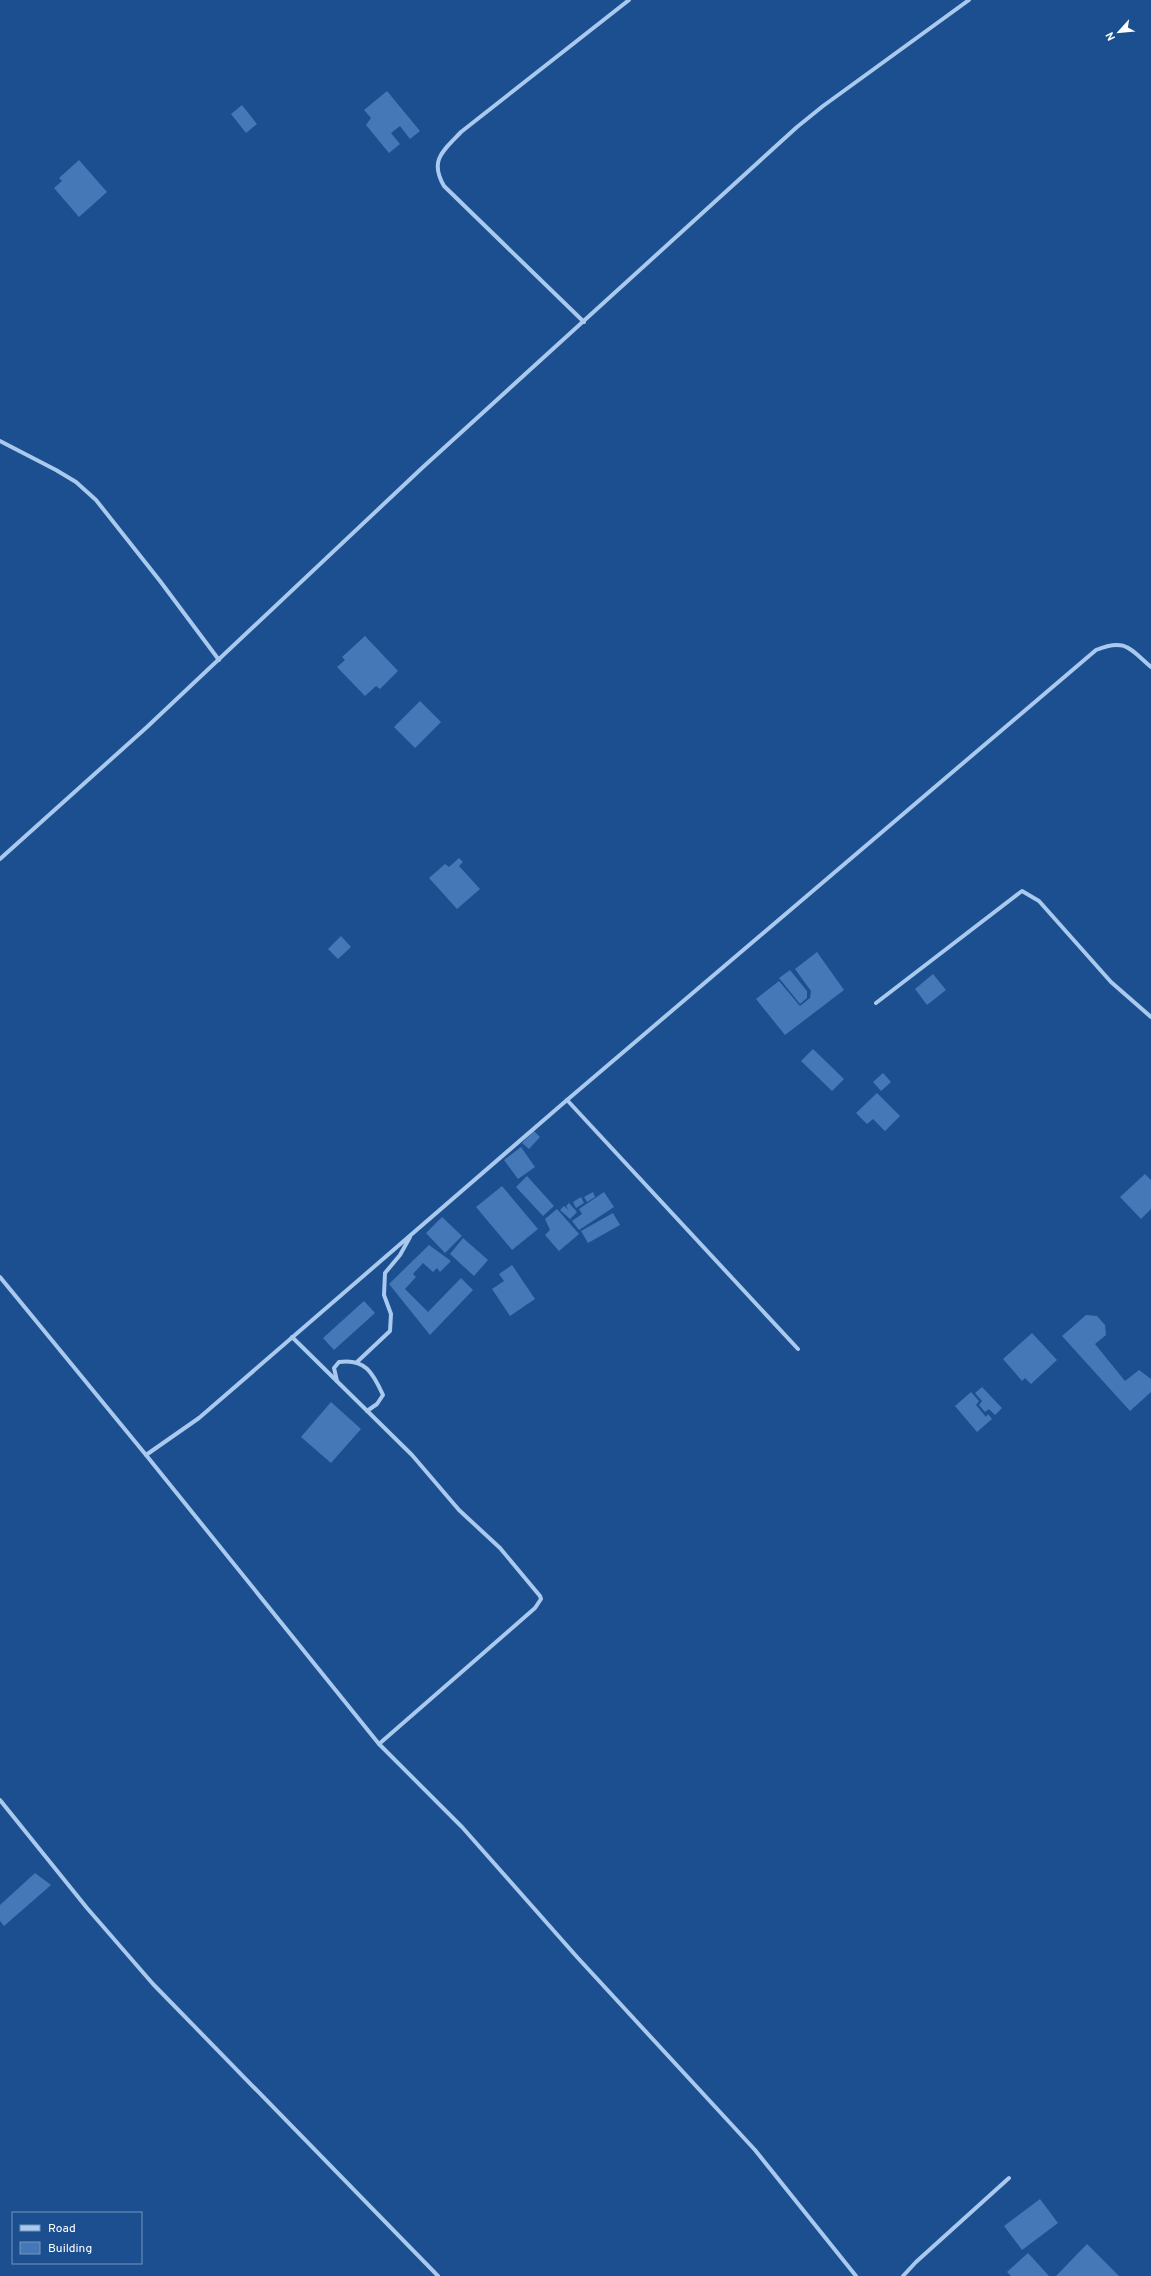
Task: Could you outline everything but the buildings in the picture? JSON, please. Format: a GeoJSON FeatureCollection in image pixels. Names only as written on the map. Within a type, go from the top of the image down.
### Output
{"type":"FeatureCollection","features":[{"type":"Feature","properties":{"kind":"street"},"geometry":{"type":"LineString","coordinates":[[584,322],[444,186],[437,174],[437,164],[441,153],[461,132],[629,0]]}},
{"type":"Feature","properties":{"kind":"street"},"geometry":{"type":"LineString","coordinates":[[0,859],[219,660],[422,468],[797,127],[823,106],[969,0]]}},
{"type":"Feature","properties":{"kind":"street"},"geometry":{"type":"LineString","coordinates":[[0,442],[56,470],[76,482],[96,500],[160,581],[219,660]]}},
{"type":"Feature","properties":{"kind":"street"},"geometry":{"type":"LineString","coordinates":[[146,1455],[199,1418],[566,1100],[1096,650],[1113,643],[1128,647],[1151,667]]}},
{"type":"Feature","properties":{"kind":"street"},"geometry":{"type":"LineString","coordinates":[[876,1003],[1018,892],[1022,891],[1039,901],[1112,982],[1151,1017]]}},
{"type":"Feature","properties":{"kind":"street"},"geometry":{"type":"LineString","coordinates":[[566,1100],[798,1349]]}},
{"type":"Feature","properties":{"kind":"street"},"geometry":{"type":"LineString","coordinates":[[357,1362],[390,1331],[391,1314],[384,1296],[385,1273],[400,1254],[412,1234]]}},
{"type":"Feature","properties":{"kind":"street"},"geometry":{"type":"LineString","coordinates":[[0,1277],[379,1744],[462,1828],[577,1957],[754,2150],[856,2276]]}},
{"type":"Feature","properties":{"kind":"street"},"geometry":{"type":"LineString","coordinates":[[292,1337],[412,1455],[460,1510],[500,1548],[519,1573],[535,1588],[541,1599],[535,1608],[379,1744]]}},
{"type":"Feature","properties":{"kind":"street"},"geometry":{"type":"LineString","coordinates":[[337,1381],[334,1368],[339,1362],[353,1360],[363,1365],[377,1381],[383,1395],[377,1404],[367,1410]]}},
{"type":"Feature","properties":{"kind":"street"},"geometry":{"type":"LineString","coordinates":[[0,1800],[87,1908],[153,1984],[438,2276]]}},
{"type":"Feature","properties":{"kind":"street"},"geometry":{"type":"LineString","coordinates":[[903,2276],[916,2262],[1009,2178]]}}]}
